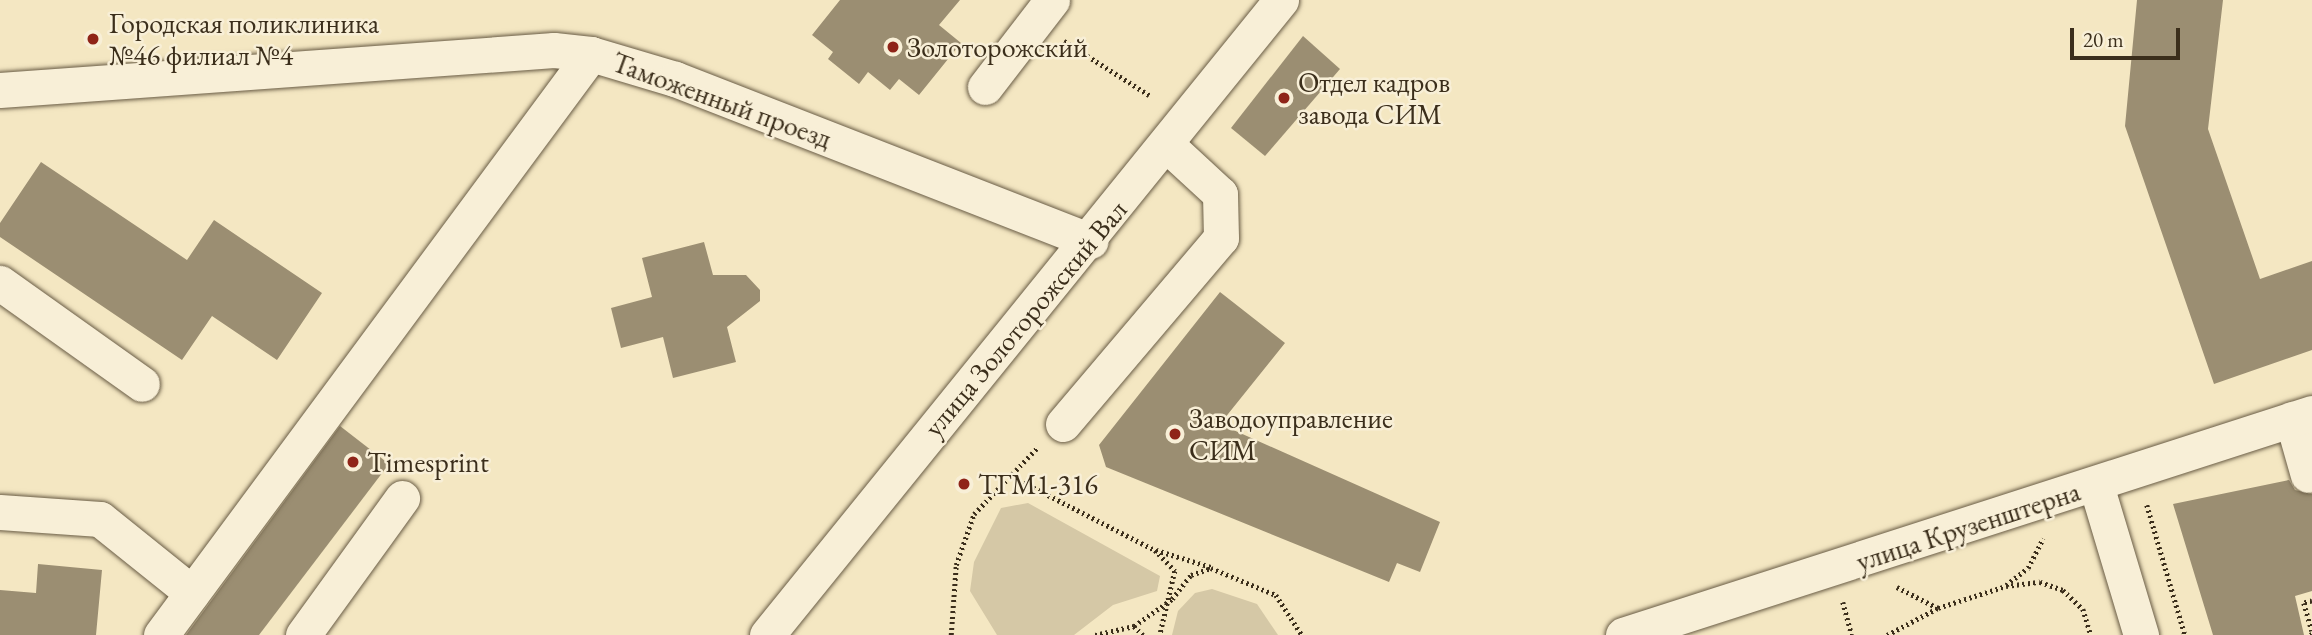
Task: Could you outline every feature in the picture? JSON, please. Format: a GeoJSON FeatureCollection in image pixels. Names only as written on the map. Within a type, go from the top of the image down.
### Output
{"type":"FeatureCollection","features":[{"type":"Feature","properties":{"kind":"street","name":"улица Золоторожский Вал"},"geometry":{"type":"LineString","coordinates":[[767,635],[1168,146],[1281,0]]}},
{"type":"Feature","properties":{"kind":"street"},"geometry":{"type":"LineString","coordinates":[[985,87],[1043,11]]}},
{"type":"Feature","properties":{"kind":"street","name":"Таможенный проезд"},"geometry":{"type":"LineString","coordinates":[[0,90],[554,50],[591,54],[675,79],[1091,241]]}},
{"type":"Feature","properties":{"kind":"street"},"geometry":{"type":"LineString","coordinates":[[161,635],[591,54]]}},
{"type":"Feature","properties":{"kind":"street"},"geometry":{"type":"LineString","coordinates":[[1063,424],[1221,237],[1220,194],[1168,146]]}},
{"type":"Feature","properties":{"kind":"street"},"geometry":{"type":"LineString","coordinates":[[0,283],[142,384]]}},
{"type":"Feature","properties":{"kind":"street"},"geometry":{"type":"LineString","coordinates":[[2302,416],[2308,475]]}},
{"type":"Feature","properties":{"kind":"street","name":"улица Крузенштерна"},"geometry":{"type":"LineString","coordinates":[[1623,635],[2096,485],[2302,416]]}},
{"type":"Feature","properties":{"kind":"street"},"geometry":{"type":"LineString","coordinates":[[2096,485],[2141,635]]}},
{"type":"Feature","properties":{"kind":"street"},"geometry":{"type":"LineString","coordinates":[[303,635],[402,498]]}},
{"type":"Feature","properties":{"kind":"street"},"geometry":{"type":"LineString","coordinates":[[0,512],[100,519],[192,593]]}},
{"type":"Feature","properties":{"kind":"path"},"geometry":{"type":"LineString","coordinates":[[1043,11],[1149,94]]}},
{"type":"Feature","properties":{"kind":"path"},"geometry":{"type":"LineString","coordinates":[[951,635],[956,565],[974,514],[1009,475],[1063,424]]}},
{"type":"Feature","properties":{"kind":"path"},"geometry":{"type":"LineString","coordinates":[[1009,475],[1155,550],[1211,568],[1276,595],[1296,618],[1303,635]]}},
{"type":"Feature","properties":{"kind":"path"},"geometry":{"type":"LineString","coordinates":[[2146,500],[2185,635]]}},
{"type":"Feature","properties":{"kind":"path"},"geometry":{"type":"LineString","coordinates":[[2006,586],[2028,568],[2045,533]]}},
{"type":"Feature","properties":{"kind":"path"},"geometry":{"type":"LineString","coordinates":[[1155,550],[1175,571],[1172,599],[1160,635]]}},
{"type":"Feature","properties":{"kind":"path"},"geometry":{"type":"LineString","coordinates":[[1095,635],[1134,626],[1172,599],[1191,575],[1211,568]]}},
{"type":"Feature","properties":{"kind":"path"},"geometry":{"type":"LineString","coordinates":[[1887,635],[1938,608],[2006,586],[2040,582],[2063,590],[2083,609],[2091,635]]}},
{"type":"Feature","properties":{"kind":"path"},"geometry":{"type":"LineString","coordinates":[[1889,584],[1938,608]]}},
{"type":"Feature","properties":{"kind":"path"},"geometry":{"type":"LineString","coordinates":[[1842,600],[1852,635]]}},
{"type":"Feature","properties":{"kind":"path"},"geometry":{"type":"LineString","coordinates":[[2311,633],[2304,603],[2312,601]]}},
{"type":"Feature","properties":{"kind":"path"},"geometry":{"type":"LineString","coordinates":[[1134,626],[1143,635]]}},
{"type":"Feature","properties":{"kind":"shaded area"},"geometry":{"type":"Polygon","coordinates":[[[1028,503],[1160,576],[1157,591],[1113,605],[1074,635],[997,635],[970,591],[974,562],[1001,508],[1028,503]]]}},
{"type":"Feature","properties":{"kind":"shaded area"},"geometry":{"type":"Polygon","coordinates":[[[1212,589],[1257,604],[1278,635],[1172,635],[1178,611],[1195,593],[1212,589]]]}},
{"type":"Feature","properties":{"kind":"building","name":"Золоторожский"},"geometry":{"type":"Polygon","coordinates":[[[840,0],[960,0],[939,25],[961,43],[919,95],[899,79],[890,90],[868,72],[859,84],[828,59],[833,52],[812,35],[840,0]]]}},
{"type":"Feature","properties":{"kind":"building"},"geometry":{"type":"Polygon","coordinates":[[[2137,0],[2223,0],[2208,129],[2260,279],[2312,261],[2312,350],[2214,384],[2125,126],[2137,0]]]}},
{"type":"Feature","properties":{"kind":"building","name":"Отдел кадров завода СИМ"},"geometry":{"type":"Polygon","coordinates":[[[1303,36],[1340,69],[1265,156],[1231,128],[1303,36]]]}},
{"type":"Feature","properties":{"kind":"building"},"geometry":{"type":"Polygon","coordinates":[[[41,162],[187,260],[214,220],[322,293],[277,360],[212,316],[182,360],[0,237],[0,223],[41,162]]]}},
{"type":"Feature","properties":{"kind":"building"},"geometry":{"type":"Polygon","coordinates":[[[704,242],[713,275],[746,275],[760,290],[760,301],[727,327],[736,362],[673,378],[663,337],[621,348],[611,308],[652,297],[642,258],[704,242]]]}},
{"type":"Feature","properties":{"kind":"building","name":"Заводоуправление СИМ"},"geometry":{"type":"Polygon","coordinates":[[[1220,292],[1285,343],[1220,424],[1440,522],[1420,572],[1397,563],[1389,582],[1106,467],[1099,445],[1220,292]]]}},
{"type":"Feature","properties":{"kind":"building"},"geometry":{"type":"Polygon","coordinates":[[[340,426],[389,464],[259,635],[186,635],[340,426]]]}},
{"type":"Feature","properties":{"kind":"building"},"geometry":{"type":"Polygon","coordinates":[[[2289,480],[2295,490],[2312,494],[2312,591],[2295,596],[2304,635],[2213,635],[2173,504],[2289,480]]]}},
{"type":"Feature","properties":{"kind":"building"},"geometry":{"type":"Polygon","coordinates":[[[38,564],[102,570],[96,635],[0,635],[0,590],[36,593],[38,564]]]}},
{"type":"Feature","properties":{"kind":"place","name":"Городская поликлиника №46 филиал №4"},"geometry":{"type":"Point","coordinates":[93,39]}},
{"type":"Feature","properties":{"kind":"place","name":"Золоторожский"},"geometry":{"type":"Point","coordinates":[893,47]}},
{"type":"Feature","properties":{"kind":"place","name":"Отдел кадров завода СИМ"},"geometry":{"type":"Point","coordinates":[1284,98]}},
{"type":"Feature","properties":{"kind":"place","name":"Заводоуправление СИМ"},"geometry":{"type":"Point","coordinates":[1175,434]}},
{"type":"Feature","properties":{"kind":"place","name":"Timesprint"},"geometry":{"type":"Point","coordinates":[353,462]}},
{"type":"Feature","properties":{"kind":"place","name":"ТГМ1-316"},"geometry":{"type":"Point","coordinates":[964,484]}}]}
